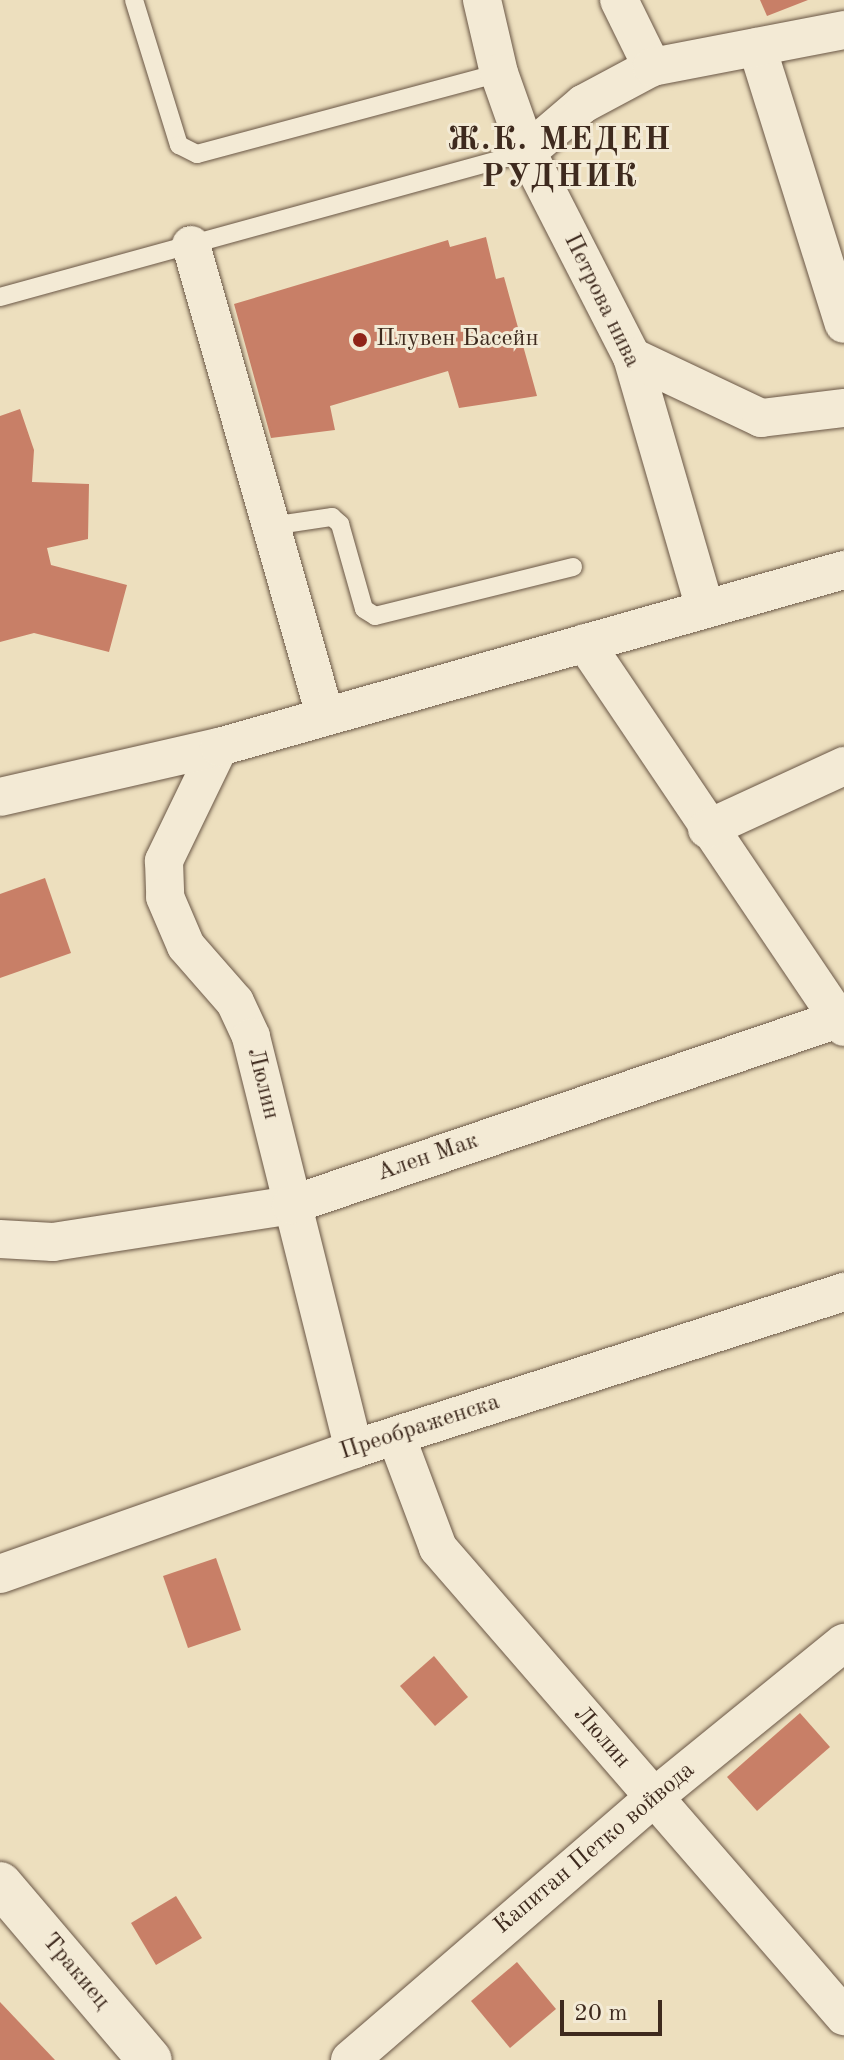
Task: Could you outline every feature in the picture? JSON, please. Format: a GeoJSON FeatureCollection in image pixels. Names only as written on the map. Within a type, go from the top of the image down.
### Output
{"type":"FeatureCollection","features":[{"type":"Feature","properties":{"kind":"street","name":"Петрова нива"},"geometry":{"type":"LineString","coordinates":[[482,0],[499,73],[527,152],[632,357],[705,609]]}},
{"type":"Feature","properties":{"kind":"street"},"geometry":{"type":"LineString","coordinates":[[619,0],[652,67]]}},
{"type":"Feature","properties":{"kind":"street"},"geometry":{"type":"LineString","coordinates":[[527,152],[583,104],[652,67],[844,30]]}},
{"type":"Feature","properties":{"kind":"street"},"geometry":{"type":"LineString","coordinates":[[757,47],[844,324]]}},
{"type":"Feature","properties":{"kind":"street"},"geometry":{"type":"LineString","coordinates":[[191,245],[325,716]]}},
{"type":"Feature","properties":{"kind":"street"},"geometry":{"type":"LineString","coordinates":[[632,357],[761,418],[844,408]]}},
{"type":"Feature","properties":{"kind":"street"},"geometry":{"type":"LineString","coordinates":[[0,797],[219,747],[844,570]]}},
{"type":"Feature","properties":{"kind":"street"},"geometry":{"type":"LineString","coordinates":[[585,643],[707,829],[842,1021]]}},
{"type":"Feature","properties":{"kind":"street","name":"Люлин"},"geometry":{"type":"LineString","coordinates":[[219,747],[164,861],[165,897],[186,946],[235,1002],[251,1037],[354,1449]]}},
{"type":"Feature","properties":{"kind":"street"},"geometry":{"type":"LineString","coordinates":[[707,829],[844,766]]}},
{"type":"Feature","properties":{"kind":"street","name":"Ален Мак"},"geometry":{"type":"LineString","coordinates":[[0,1239],[53,1242],[291,1205],[842,1021]]}},
{"type":"Feature","properties":{"kind":"street","name":"Преображенска"},"geometry":{"type":"LineString","coordinates":[[0,1574],[354,1449],[844,1292]]}},
{"type":"Feature","properties":{"kind":"street","name":"Люлин"},"geometry":{"type":"LineString","coordinates":[[396,1436],[438,1548],[844,2016]]}},
{"type":"Feature","properties":{"kind":"street","name":"Капитан Петко войвода"},"geometry":{"type":"LineString","coordinates":[[350,2060],[653,1798],[844,1643]]}},
{"type":"Feature","properties":{"kind":"street","name":"Тракиец"},"geometry":{"type":"LineString","coordinates":[[0,1884],[150,2060]]}},
{"type":"Feature","properties":{"kind":"lane"},"geometry":{"type":"LineString","coordinates":[[134,0],[179,145],[197,154],[499,73]]}},
{"type":"Feature","properties":{"kind":"lane"},"geometry":{"type":"LineString","coordinates":[[0,297],[527,152]]}},
{"type":"Feature","properties":{"kind":"lane"},"geometry":{"type":"LineString","coordinates":[[271,526],[332,517],[340,524],[364,609],[375,616],[573,567]]}},
{"type":"Feature","properties":{"kind":"building"},"geometry":{"type":"Polygon","coordinates":[[[760,0],[808,0],[767,16],[760,0]]]}},
{"type":"Feature","properties":{"kind":"building"},"geometry":{"type":"Polygon","coordinates":[[[486,237],[496,279],[504,277],[537,396],[459,408],[448,371],[330,406],[335,430],[271,438],[234,304],[448,240],[450,247],[486,237]]]}},
{"type":"Feature","properties":{"kind":"building"},"geometry":{"type":"Polygon","coordinates":[[[20,409],[34,450],[32,482],[89,484],[88,539],[47,548],[51,565],[127,585],[109,652],[34,633],[0,642],[0,416],[20,409]]]}},
{"type":"Feature","properties":{"kind":"building"},"geometry":{"type":"Polygon","coordinates":[[[45,878],[71,953],[0,978],[0,894],[45,878]]]}},
{"type":"Feature","properties":{"kind":"building"},"geometry":{"type":"Polygon","coordinates":[[[216,1558],[241,1630],[188,1648],[163,1576],[216,1558]]]}},
{"type":"Feature","properties":{"kind":"building"},"geometry":{"type":"Polygon","coordinates":[[[434,1656],[468,1697],[435,1726],[400,1686],[434,1656]]]}},
{"type":"Feature","properties":{"kind":"building"},"geometry":{"type":"Polygon","coordinates":[[[800,1713],[830,1747],[757,1811],[727,1777],[800,1713]]]}},
{"type":"Feature","properties":{"kind":"building"},"geometry":{"type":"Polygon","coordinates":[[[176,1896],[202,1938],[156,1965],[131,1923],[176,1896]]]}},
{"type":"Feature","properties":{"kind":"building"},"geometry":{"type":"Polygon","coordinates":[[[517,1962],[556,2009],[510,2048],[471,2001],[517,1962]]]}},
{"type":"Feature","properties":{"kind":"building"},"geometry":{"type":"Polygon","coordinates":[[[0,2002],[55,2060],[0,2060],[0,2002]]]}},
{"type":"Feature","properties":{"kind":"place","name":"Плувен Басейн"},"geometry":{"type":"Point","coordinates":[360,340]}},
{"type":"Feature","properties":{"kind":"district","name":"Ж.К. МЕДЕН РУДНИК"},"geometry":{"type":"Point","coordinates":[560,160]}}]}
